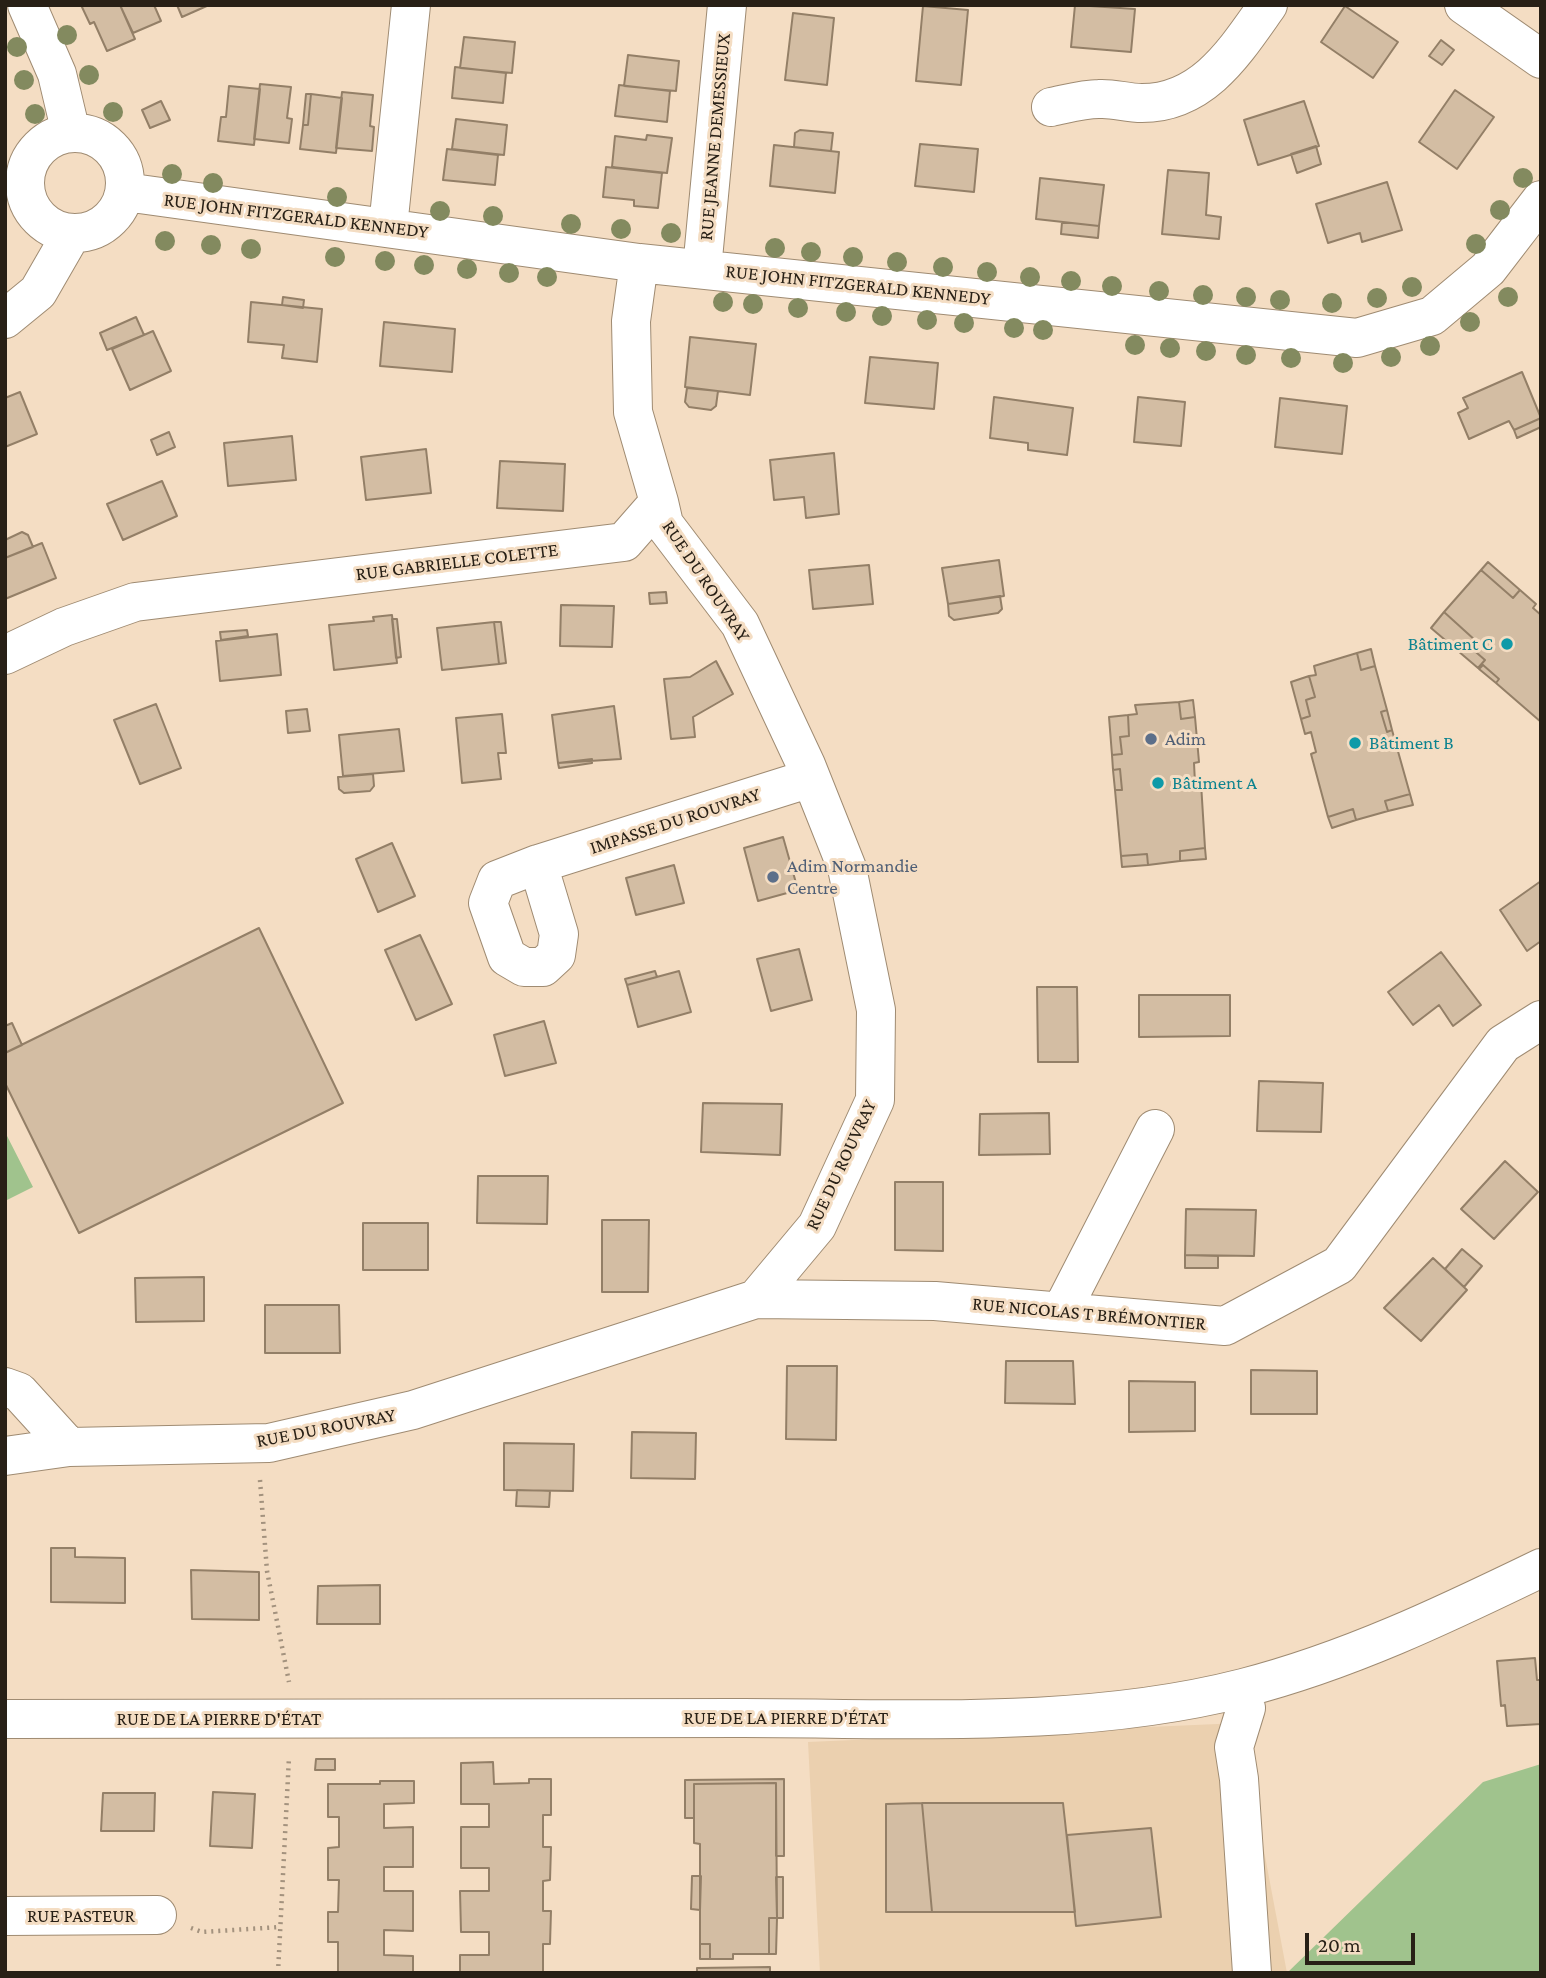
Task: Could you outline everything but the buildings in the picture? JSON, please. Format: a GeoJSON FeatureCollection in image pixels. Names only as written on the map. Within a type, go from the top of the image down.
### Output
{"type":"FeatureCollection","features":[{"type":"Feature","properties":{"kind":"street"},"geometry":{"type":"LineString","coordinates":[[27,5],[57,74],[71,133]]}},
{"type":"Feature","properties":{"kind":"street"},"geometry":{"type":"LineString","coordinates":[[388,227],[411,5]]}},
{"type":"Feature","properties":{"kind":"street","name":"RUE JEANNE DEMESSIEUX"},"geometry":{"type":"LineString","coordinates":[[702,269],[727,5]]}},
{"type":"Feature","properties":{"kind":"street"},"geometry":{"type":"LineString","coordinates":[[1051,107],[1098,99],[1143,103],[1172,99],[1207,81],[1228,62],[1268,5]]}},
{"type":"Feature","properties":{"kind":"street"},"geometry":{"type":"LineString","coordinates":[[1464,5],[1541,59]]}},
{"type":"Feature","properties":{"kind":"street"},"geometry":{"type":"LineString","coordinates":[[71,133],[93,136],[113,149],[121,162],[125,192],[120,206],[100,226],[87,232],[72,233],[56,229],[42,221],[31,207],[25,192],[25,175],[30,159],[40,146],[55,137],[71,133]]}},
{"type":"Feature","properties":{"kind":"street","name":"RUE JOHN FITZGERALD KENNEDY"},"geometry":{"type":"LineString","coordinates":[[125,192],[639,263],[1357,338],[1432,316],[1488,269],[1541,200]]}},
{"type":"Feature","properties":{"kind":"street"},"geometry":{"type":"LineString","coordinates":[[5,318],[38,292],[72,233]]}},
{"type":"Feature","properties":{"kind":"street"},"geometry":{"type":"LineString","coordinates":[[639,263],[631,321],[633,412],[659,502]]}},
{"type":"Feature","properties":{"kind":"street","name":"RUE GABRIELLE COLETTE"},"geometry":{"type":"LineString","coordinates":[[5,655],[64,627],[135,601],[624,542],[659,502]]}},
{"type":"Feature","properties":{"kind":"street","name":"RUE DU ROUVRAY"},"geometry":{"type":"LineString","coordinates":[[5,1456],[69,1447],[269,1443],[413,1410],[756,1299],[817,1226],[875,1100],[873,998],[847,868],[811,778],[740,624],[664,524],[659,502]]}},
{"type":"Feature","properties":{"kind":"street","name":"IMPASSE DU ROUVRAY"},"geometry":{"type":"LineString","coordinates":[[538,864],[811,778]]}},
{"type":"Feature","properties":{"kind":"street","name":"RUE NICOLAS T BRÉMONTIER"},"geometry":{"type":"LineString","coordinates":[[756,1299],[935,1301],[1225,1326],[1339,1265],[1503,1044],[1541,1020]]}},
{"type":"Feature","properties":{"kind":"street"},"geometry":{"type":"LineString","coordinates":[[1061,1312],[1155,1129]]}},
{"type":"Feature","properties":{"kind":"street"},"geometry":{"type":"LineString","coordinates":[[5,1387],[19,1392],[69,1447]]}},
{"type":"Feature","properties":{"kind":"street","name":"RUE DE LA PIERRE D'ÉTAT"},"geometry":{"type":"LineString","coordinates":[[5,1719],[901,1718],[1072,1714],[1121,1710],[1241,1689],[1380,1643],[1541,1568]]}},
{"type":"Feature","properties":{"kind":"street"},"geometry":{"type":"LineString","coordinates":[[1241,1689],[1245,1708],[1234,1747],[1252,1973]]}},
{"type":"Feature","properties":{"kind":"street","name":"RUE PASTEUR"},"geometry":{"type":"LineString","coordinates":[[5,1916],[156,1916]]}},
{"type":"Feature","properties":{"kind":"path"},"geometry":{"type":"LineString","coordinates":[[156,1916],[202,1932],[280,1927]]}},
{"type":"Feature","properties":{"kind":"shaded area"},"geometry":{"type":"Polygon","coordinates":[[[1240,1723],[1287,1973],[820,1973],[808,1742],[1240,1723]]]}},
{"type":"Feature","properties":{"kind":"green space"},"geometry":{"type":"Polygon","coordinates":[[[5,1132],[33,1187],[5,1201],[5,1132]]]}},
{"type":"Feature","properties":{"kind":"green space"},"geometry":{"type":"Polygon","coordinates":[[[1541,1764],[1541,1973],[1287,1973],[1483,1782],[1541,1764]]]}},
{"type":"Feature","properties":{"kind":"place","name":"Bâtiment C"},"geometry":{"type":"Point","coordinates":[1507,644]}},
{"type":"Feature","properties":{"kind":"place","name":"Adim"},"geometry":{"type":"Point","coordinates":[1151,739]}},
{"type":"Feature","properties":{"kind":"place","name":"Bâtiment B"},"geometry":{"type":"Point","coordinates":[1355,743]}},
{"type":"Feature","properties":{"kind":"place","name":"Bâtiment A"},"geometry":{"type":"Point","coordinates":[1158,783]}},
{"type":"Feature","properties":{"kind":"place","name":"Adim Normandie Centre"},"geometry":{"type":"Point","coordinates":[773,877]}}]}
